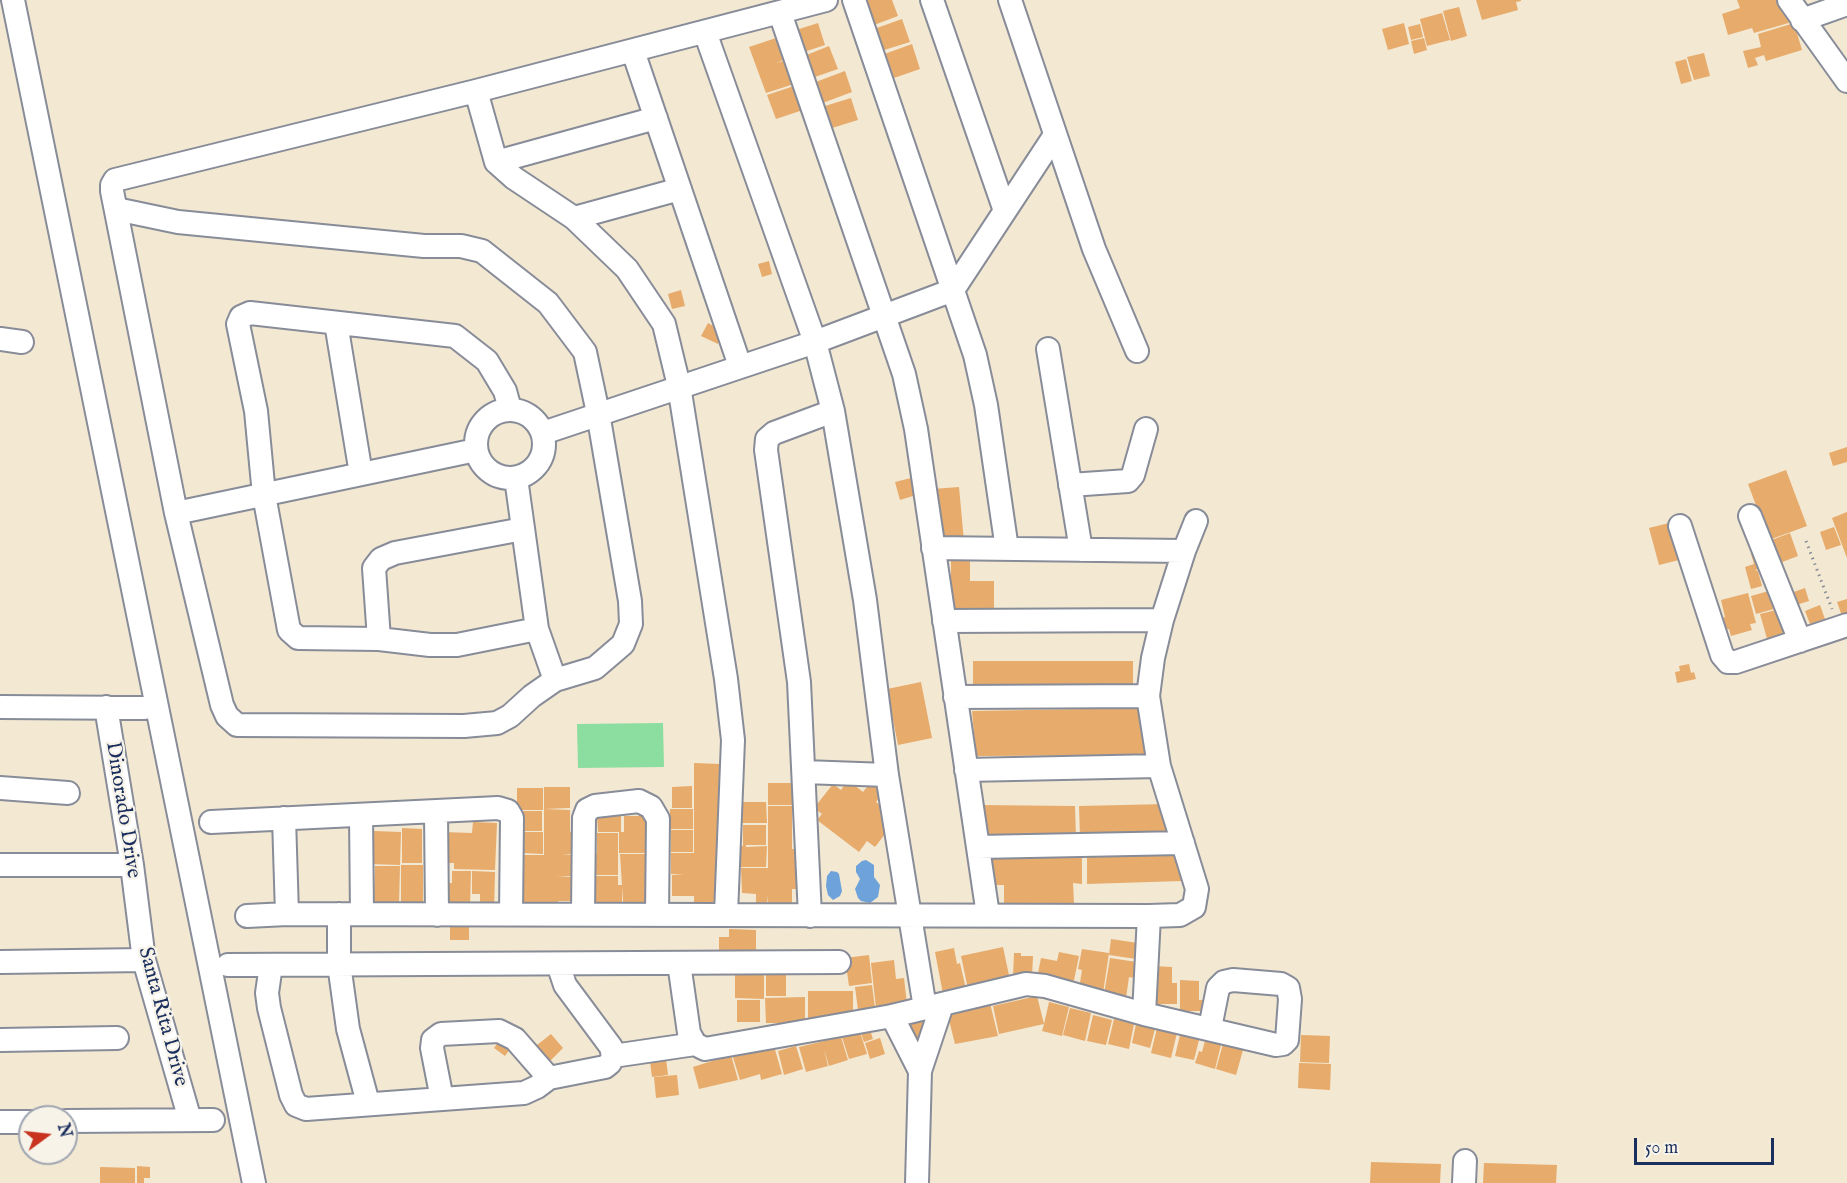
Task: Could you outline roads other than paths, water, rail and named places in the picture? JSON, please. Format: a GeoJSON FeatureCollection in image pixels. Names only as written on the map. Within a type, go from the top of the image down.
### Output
{"type":"FeatureCollection","features":[{"type":"Feature","properties":{"kind":"street"},"geometry":{"type":"LineString","coordinates":[[12,0],[254,1183]]}},
{"type":"Feature","properties":{"kind":"street"},"geometry":{"type":"LineString","coordinates":[[116,208],[178,222],[424,246],[461,246],[482,251],[548,303],[585,352],[598,413],[630,601],[630,624],[623,644],[595,668],[555,680],[531,696],[510,716],[497,723],[464,726],[237,725],[227,716],[222,705],[176,513],[112,191],[112,185],[115,180],[476,91],[826,0]]}},
{"type":"Feature","properties":{"kind":"street"},"geometry":{"type":"LineString","coordinates":[[854,0],[975,355],[986,405],[1007,549]]}},
{"type":"Feature","properties":{"kind":"street"},"geometry":{"type":"LineString","coordinates":[[932,0],[1005,211]]}},
{"type":"Feature","properties":{"kind":"street"},"geometry":{"type":"LineString","coordinates":[[1010,0],[1094,249],[1137,351]]}},
{"type":"Feature","properties":{"kind":"street"},"geometry":{"type":"LineString","coordinates":[[1789,0],[1847,81]]}},
{"type":"Feature","properties":{"kind":"street"},"geometry":{"type":"LineString","coordinates":[[1803,20],[1847,4]]}},
{"type":"Feature","properties":{"kind":"street"},"geometry":{"type":"LineString","coordinates":[[780,13],[904,374],[915,429],[988,915]]}},
{"type":"Feature","properties":{"kind":"street"},"geometry":{"type":"LineString","coordinates":[[705,32],[815,342],[833,411],[865,600],[888,775],[911,915],[933,1007],[920,1071],[917,1183]]}},
{"type":"Feature","properties":{"kind":"street"},"geometry":{"type":"LineString","coordinates":[[633,51],[740,366]]}},
{"type":"Feature","properties":{"kind":"street"},"geometry":{"type":"LineString","coordinates":[[476,91],[496,162],[514,178],[574,218],[627,269],[664,324],[679,386],[726,679],[733,740],[726,914]]}},
{"type":"Feature","properties":{"kind":"street"},"geometry":{"type":"LineString","coordinates":[[496,162],[656,118]]}},
{"type":"Feature","properties":{"kind":"street"},"geometry":{"type":"LineString","coordinates":[[543,433],[815,342],[953,290],[1055,135]]}},
{"type":"Feature","properties":{"kind":"street"},"geometry":{"type":"LineString","coordinates":[[574,218],[680,189]]}},
{"type":"Feature","properties":{"kind":"street"},"geometry":{"type":"LineString","coordinates":[[510,409],[505,391],[487,361],[455,336],[250,313],[241,317],[238,324],[256,411],[264,495],[290,630],[298,638],[379,639],[430,645],[457,645],[537,629]]}},
{"type":"Feature","properties":{"kind":"street"},"geometry":{"type":"LineString","coordinates":[[336,323],[361,474]]}},
{"type":"Feature","properties":{"kind":"street"},"geometry":{"type":"LineString","coordinates":[[1048,349],[1081,550]]}},
{"type":"Feature","properties":{"kind":"street"},"geometry":{"type":"LineString","coordinates":[[510,409],[530,416],[543,433],[543,452],[538,461],[533,469],[516,478],[498,477],[484,466],[476,450],[477,435],[483,422],[495,412],[510,409]]}},
{"type":"Feature","properties":{"kind":"street"},"geometry":{"type":"LineString","coordinates":[[810,916],[799,682],[768,462],[767,439],[774,433],[833,411]]}},
{"type":"Feature","properties":{"kind":"street"},"geometry":{"type":"LineString","coordinates":[[1070,485],[1128,481],[1132,475],[1146,429]]}},
{"type":"Feature","properties":{"kind":"street"},"geometry":{"type":"LineString","coordinates":[[176,513],[476,450]]}},
{"type":"Feature","properties":{"kind":"street"},"geometry":{"type":"LineString","coordinates":[[516,478],[537,629],[555,680]]}},
{"type":"Feature","properties":{"kind":"street"},"geometry":{"type":"LineString","coordinates":[[1750,516],[1800,641]]}},
{"type":"Feature","properties":{"kind":"street"},"geometry":{"type":"LineString","coordinates":[[247,916],[287,914],[1180,915],[1194,907],[1197,889],[1159,766],[1148,696],[1153,658],[1162,620],[1196,521]]}},
{"type":"Feature","properties":{"kind":"street"},"geometry":{"type":"LineString","coordinates":[[1680,526],[1722,655],[1728,662],[1736,662],[1843,627]]}},
{"type":"Feature","properties":{"kind":"street"},"geometry":{"type":"LineString","coordinates":[[379,639],[374,568],[381,559],[394,553],[523,529]]}},
{"type":"Feature","properties":{"kind":"street"},"geometry":{"type":"LineString","coordinates":[[933,548],[1184,551]]}},
{"type":"Feature","properties":{"kind":"street"},"geometry":{"type":"LineString","coordinates":[[944,621],[1162,620]]}},
{"type":"Feature","properties":{"kind":"street"},"geometry":{"type":"LineString","coordinates":[[955,697],[1148,696]]}},
{"type":"Feature","properties":{"kind":"street"},"geometry":{"type":"LineString","coordinates":[[0,707],[144,708]]}},
{"type":"Feature","properties":{"kind":"street","name":"Dinorado Drive"},"geometry":{"type":"LineString","coordinates":[[106,707],[138,912]]}},
{"type":"Feature","properties":{"kind":"street"},"geometry":{"type":"LineString","coordinates":[[966,770],[1159,766]]}},
{"type":"Feature","properties":{"kind":"street"},"geometry":{"type":"LineString","coordinates":[[804,772],[888,775]]}},
{"type":"Feature","properties":{"kind":"street"},"geometry":{"type":"LineString","coordinates":[[0,788],[68,793]]}},
{"type":"Feature","properties":{"kind":"street"},"geometry":{"type":"LineString","coordinates":[[583,914],[584,818],[587,810],[595,806],[639,801],[651,807],[658,819],[657,914]]}},
{"type":"Feature","properties":{"kind":"street"},"geometry":{"type":"LineString","coordinates":[[212,822],[498,807],[507,811],[512,818],[511,914]]}},
{"type":"Feature","properties":{"kind":"street"},"geometry":{"type":"LineString","coordinates":[[436,812],[437,915]]}},
{"type":"Feature","properties":{"kind":"street"},"geometry":{"type":"LineString","coordinates":[[361,815],[362,914]]}},
{"type":"Feature","properties":{"kind":"street"},"geometry":{"type":"LineString","coordinates":[[284,819],[287,914]]}},
{"type":"Feature","properties":{"kind":"street"},"geometry":{"type":"LineString","coordinates":[[978,847],[1183,843]]}},
{"type":"Feature","properties":{"kind":"street"},"geometry":{"type":"LineString","coordinates":[[0,865],[132,865]]}},
{"type":"Feature","properties":{"kind":"street","name":"Santa Rita Drive"},"geometry":{"type":"LineString","coordinates":[[138,912],[144,960],[190,1120]]}},
{"type":"Feature","properties":{"kind":"street"},"geometry":{"type":"LineString","coordinates":[[339,914],[339,964],[348,1029],[368,1103]]}},
{"type":"Feature","properties":{"kind":"street"},"geometry":{"type":"LineString","coordinates":[[1144,1014],[1149,916]]}},
{"type":"Feature","properties":{"kind":"street"},"geometry":{"type":"LineString","coordinates":[[0,962],[144,960]]}},
{"type":"Feature","properties":{"kind":"street"},"geometry":{"type":"LineString","coordinates":[[228,965],[839,962]]}},
{"type":"Feature","properties":{"kind":"street"},"geometry":{"type":"LineString","coordinates":[[680,963],[689,1033],[695,1044],[705,1049],[892,1016],[1026,984],[1045,986],[1144,1014],[1210,1028]]}},
{"type":"Feature","properties":{"kind":"street"},"geometry":{"type":"LineString","coordinates":[[271,964],[267,993],[269,1008],[291,1095],[296,1105],[306,1109],[524,1092],[537,1087],[549,1078],[605,1067],[613,1056],[611,1047],[565,986],[558,964]]}},
{"type":"Feature","properties":{"kind":"street"},"geometry":{"type":"LineString","coordinates":[[892,1016],[920,1071]]}},
{"type":"Feature","properties":{"kind":"street"},"geometry":{"type":"LineString","coordinates":[[442,1099],[432,1048],[433,1040],[441,1034],[499,1031],[515,1039],[549,1078]]}},
{"type":"Feature","properties":{"kind":"street"},"geometry":{"type":"LineString","coordinates":[[0,1040],[117,1038]]}},
{"type":"Feature","properties":{"kind":"street"},"geometry":{"type":"LineString","coordinates":[[613,1056],[695,1044]]}},
{"type":"Feature","properties":{"kind":"street"},"geometry":{"type":"LineString","coordinates":[[78,1121],[213,1120]]}},
{"type":"Feature","properties":{"kind":"street"},"geometry":{"type":"LineString","coordinates":[[0,1122],[18,1122]]}},
{"type":"Feature","properties":{"kind":"water"},"geometry":{"type":"Polygon","coordinates":[[[866,860],[874,865],[874,877],[880,885],[878,897],[870,903],[861,901],[855,889],[860,879],[856,866],[866,860]]]}},
{"type":"Feature","properties":{"kind":"water"},"geometry":{"type":"Polygon","coordinates":[[[831,871],[839,874],[842,891],[840,896],[833,900],[828,895],[826,886],[827,876],[831,871]]]}}]}
